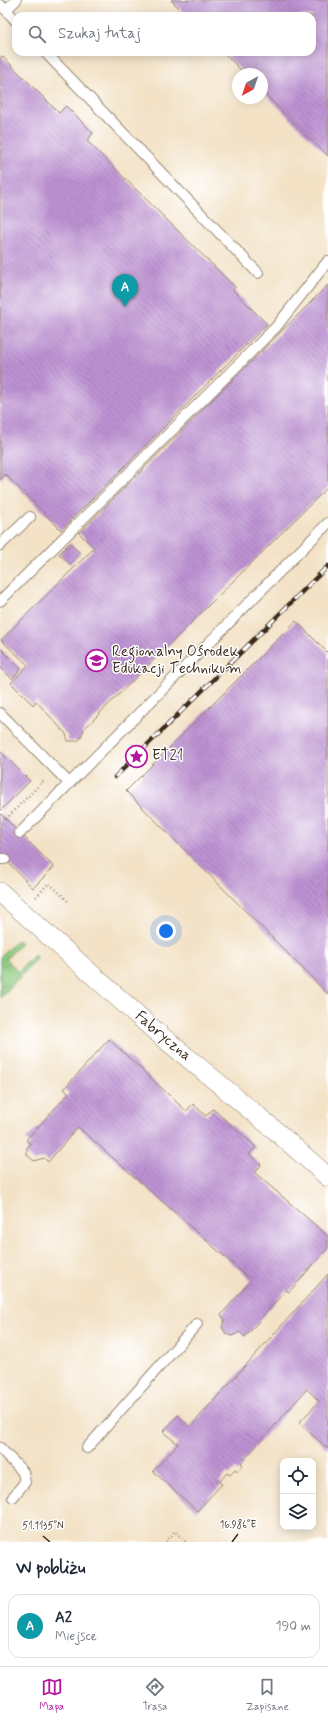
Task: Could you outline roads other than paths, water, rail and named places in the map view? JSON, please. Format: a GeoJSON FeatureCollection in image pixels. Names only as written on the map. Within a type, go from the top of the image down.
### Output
{"type":"FeatureCollection","features":[{"type":"Feature","properties":{"kind":"street","name":"Fabryczna"},"geometry":{"type":"LineString","coordinates":[[0,892],[153,1029],[277,1132],[328,1177]]}},
{"type":"Feature","properties":{"kind":"lane"},"geometry":{"type":"LineString","coordinates":[[12,17],[3,8],[16,0]]}},
{"type":"Feature","properties":{"kind":"lane"},"geometry":{"type":"LineString","coordinates":[[49,56],[258,273]]}},
{"type":"Feature","properties":{"kind":"lane"},"geometry":{"type":"LineString","coordinates":[[0,601],[276,327],[328,261]]}},
{"type":"Feature","properties":{"kind":"lane"},"geometry":{"type":"LineString","coordinates":[[0,545],[30,517]]}},
{"type":"Feature","properties":{"kind":"lane"},"geometry":{"type":"LineString","coordinates":[[20,833],[328,523]]}},
{"type":"Feature","properties":{"kind":"lane"},"geometry":{"type":"LineString","coordinates":[[0,713],[69,783]]}},
{"type":"Feature","properties":{"kind":"lane"},"geometry":{"type":"LineString","coordinates":[[87,1448],[197,1324]]}},
{"type":"Feature","properties":{"kind":"lane"},"geometry":{"type":"LineString","coordinates":[[0,1448],[23,1472],[25,1482],[13,1497]]}},
{"type":"Feature","properties":{"kind":"railway"},"geometry":{"type":"LineString","coordinates":[[115,777],[328,566]]}},
{"type":"Feature","properties":{"kind":"place","name":"A2"},"geometry":{"type":"Point","coordinates":[125,307]}},
{"type":"Feature","properties":{"kind":"place","name":"Regionalny Ośrodek Edukacji Technikum"},"geometry":{"type":"Point","coordinates":[97,661]}},
{"type":"Feature","properties":{"kind":"place","name":"ET21"},"geometry":{"type":"Point","coordinates":[136,756]}}]}
